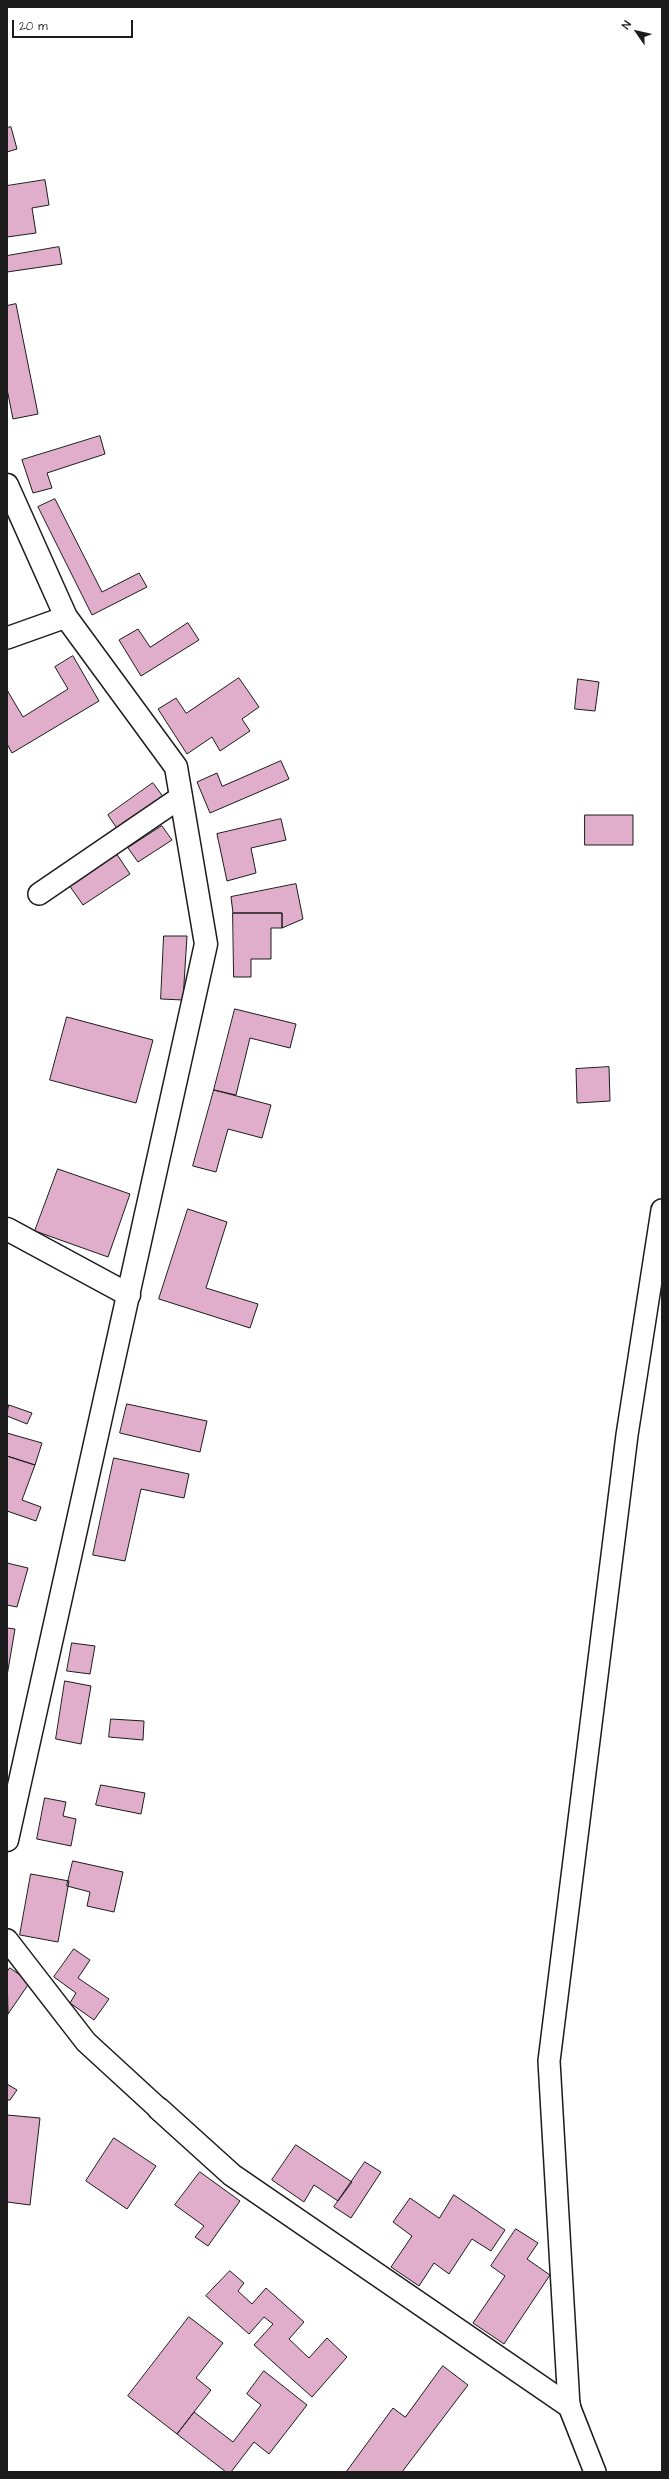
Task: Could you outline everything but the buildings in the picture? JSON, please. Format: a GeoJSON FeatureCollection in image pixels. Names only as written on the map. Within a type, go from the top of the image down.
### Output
{"type":"FeatureCollection","features":[{"type":"Feature","properties":{"kind":"street"},"geometry":{"type":"LineString","coordinates":[[7,486],[66,617],[176,767],[206,944],[7,1840]]}},
{"type":"Feature","properties":{"kind":"street"},"geometry":{"type":"LineString","coordinates":[[7,1229],[129,1295]]}},
{"type":"Feature","properties":{"kind":"street"},"geometry":{"type":"LineString","coordinates":[[159,2109],[232,2175],[569,2406]]}},
{"type":"Feature","properties":{"kind":"lane"},"geometry":{"type":"LineString","coordinates":[[7,638],[66,617]]}},
{"type":"Feature","properties":{"kind":"lane"},"geometry":{"type":"LineString","coordinates":[[40,894],[181,797]]}},
{"type":"Feature","properties":{"kind":"lane"},"geometry":{"type":"LineString","coordinates":[[595,2472],[569,2406],[549,2060],[627,1435],[662,1210]]}},
{"type":"Feature","properties":{"kind":"lane"},"geometry":{"type":"LineString","coordinates":[[7,1940],[86,2042],[159,2109]]}}]}
